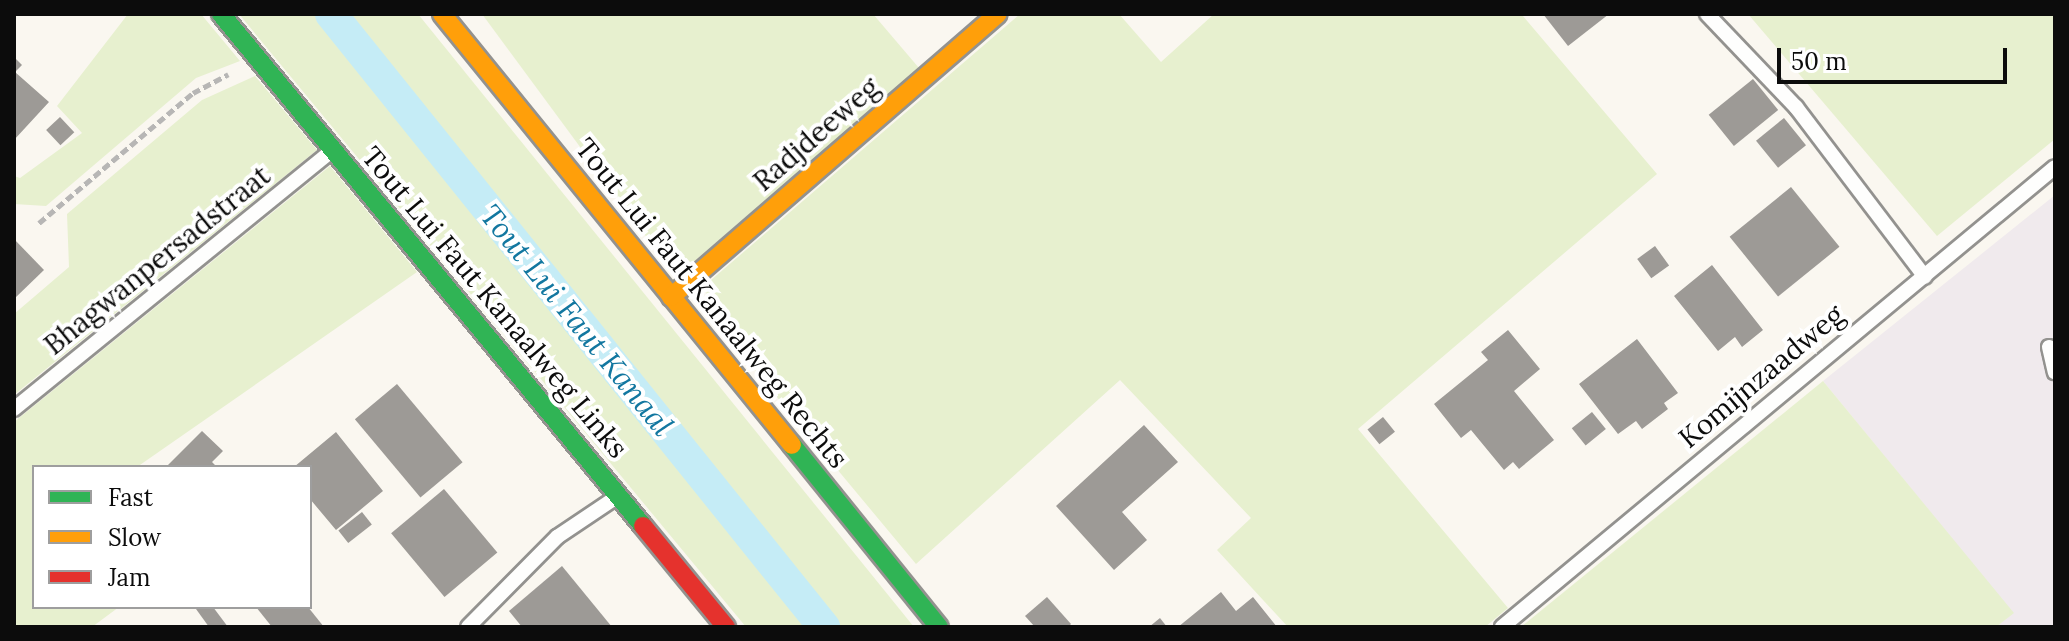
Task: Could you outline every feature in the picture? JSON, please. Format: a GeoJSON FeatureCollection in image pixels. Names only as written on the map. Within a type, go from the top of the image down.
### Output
{"type":"FeatureCollection","features":[{"type":"Feature","properties":{"kind":"street","name":"Tout Lui Faut Kanaalweg Links"},"geometry":{"type":"LineString","coordinates":[[221,14],[726,627]]}},
{"type":"Feature","properties":{"kind":"street","name":"Tout Lui Faut Kanaalweg Rechts"},"geometry":{"type":"LineString","coordinates":[[442,14],[939,627]]}},
{"type":"Feature","properties":{"kind":"street","name":"Radjdeeweg"},"geometry":{"type":"LineString","coordinates":[[671,297],[998,14]]}},
{"type":"Feature","properties":{"kind":"lane"},"geometry":{"type":"LineString","coordinates":[[1707,14],[1796,107],[1925,277]]}},
{"type":"Feature","properties":{"kind":"lane","name":"Bhagwanpersadstraat"},"geometry":{"type":"LineString","coordinates":[[14,409],[332,151]]}},
{"type":"Feature","properties":{"kind":"lane","name":"Komijnzaadweg"},"geometry":{"type":"LineString","coordinates":[[1502,627],[2055,167]]}},
{"type":"Feature","properties":{"kind":"lane"},"geometry":{"type":"LineString","coordinates":[[2049,347],[2055,372]]}},
{"type":"Feature","properties":{"kind":"lane"},"geometry":{"type":"LineString","coordinates":[[468,627],[557,537],[619,495]]}},
{"type":"Feature","properties":{"kind":"path"},"geometry":{"type":"LineString","coordinates":[[39,223],[193,93],[257,59]]}},
{"type":"Feature","properties":{"kind":"shaded area"},"geometry":{"type":"Polygon","coordinates":[[[2055,195],[2055,627],[1996,627],[2013,613],[1823,381],[2055,195]]]}},
{"type":"Feature","properties":{"kind":"green space"},"geometry":{"type":"Polygon","coordinates":[[[128,14],[201,14],[240,61],[196,78],[46,206],[14,204],[14,176],[20,178],[82,133],[57,106],[128,14]]]}},
{"type":"Feature","properties":{"kind":"green space"},"geometry":{"type":"Polygon","coordinates":[[[239,14],[418,14],[914,627],[746,627],[239,14]]]}},
{"type":"Feature","properties":{"kind":"green space"},"geometry":{"type":"Polygon","coordinates":[[[482,14],[873,14],[919,68],[676,277],[482,14]]]}},
{"type":"Feature","properties":{"kind":"green space"},"geometry":{"type":"Polygon","coordinates":[[[1020,14],[1119,14],[1161,62],[1214,14],[1526,14],[1523,16],[1657,174],[1358,429],[1508,608],[1485,627],[1288,627],[1217,550],[1251,518],[1120,380],[916,564],[702,307],[710,281],[1020,14]]]}},
{"type":"Feature","properties":{"kind":"green space"},"geometry":{"type":"Polygon","coordinates":[[[1748,14],[2055,14],[2055,139],[1937,236],[1748,14]]]}},
{"type":"Feature","properties":{"kind":"green space"},"geometry":{"type":"Polygon","coordinates":[[[255,76],[317,150],[14,395],[14,314],[69,267],[67,214],[202,100],[255,76]]]}},
{"type":"Feature","properties":{"kind":"green space"},"geometry":{"type":"Polygon","coordinates":[[[330,166],[417,272],[140,465],[32,465],[32,609],[116,609],[92,627],[14,627],[14,422],[330,166]]]}},
{"type":"Feature","properties":{"kind":"green space"},"geometry":{"type":"Polygon","coordinates":[[[1823,381],[2014,613],[1996,627],[1521,627],[1823,381]]]}},
{"type":"Feature","properties":{"kind":"building"},"geometry":{"type":"Polygon","coordinates":[[[1543,14],[1609,14],[1568,46],[1543,14]]]}},
{"type":"Feature","properties":{"kind":"building"},"geometry":{"type":"Polygon","coordinates":[[[14,57],[22,65],[15,72],[49,102],[14,140],[14,57]]]}},
{"type":"Feature","properties":{"kind":"building"},"geometry":{"type":"Polygon","coordinates":[[[1753,79],[1778,110],[1734,146],[1709,115],[1753,79]]]}},
{"type":"Feature","properties":{"kind":"building"},"geometry":{"type":"Polygon","coordinates":[[[60,117],[74,132],[60,145],[46,130],[60,117]]]}},
{"type":"Feature","properties":{"kind":"building"},"geometry":{"type":"Polygon","coordinates":[[[1784,118],[1806,145],[1778,168],[1756,141],[1784,118]]]}},
{"type":"Feature","properties":{"kind":"building"},"geometry":{"type":"Polygon","coordinates":[[[1791,187],[1839,247],[1778,297],[1730,237],[1791,187]]]}},
{"type":"Feature","properties":{"kind":"building"},"geometry":{"type":"Polygon","coordinates":[[[14,239],[44,270],[14,299],[14,239]]]}},
{"type":"Feature","properties":{"kind":"building"},"geometry":{"type":"Polygon","coordinates":[[[1655,246],[1669,265],[1651,278],[1637,259],[1655,246]]]}},
{"type":"Feature","properties":{"kind":"building"},"geometry":{"type":"Polygon","coordinates":[[[1712,265],[1763,330],[1742,347],[1735,337],[1718,351],[1674,296],[1712,265]]]}},
{"type":"Feature","properties":{"kind":"building"},"geometry":{"type":"Polygon","coordinates":[[[1508,330],[1540,369],[1514,391],[1554,440],[1519,469],[1513,462],[1504,470],[1471,430],[1461,438],[1434,404],[1488,360],[1481,352],[1508,330]]]}},
{"type":"Feature","properties":{"kind":"building"},"geometry":{"type":"Polygon","coordinates":[[[1637,339],[1678,393],[1664,403],[1668,409],[1642,429],[1636,421],[1618,434],[1579,384],[1637,339]]]}},
{"type":"Feature","properties":{"kind":"building"},"geometry":{"type":"Polygon","coordinates":[[[397,384],[463,462],[420,497],[355,419],[397,384]]]}},
{"type":"Feature","properties":{"kind":"building"},"geometry":{"type":"Polygon","coordinates":[[[1592,412],[1606,429],[1586,445],[1572,428],[1592,412]]]}},
{"type":"Feature","properties":{"kind":"building"},"geometry":{"type":"Polygon","coordinates":[[[1383,417],[1395,432],[1379,444],[1367,430],[1383,417]]]}},
{"type":"Feature","properties":{"kind":"building"},"geometry":{"type":"Polygon","coordinates":[[[1144,425],[1178,462],[1122,512],[1147,540],[1114,570],[1056,506],[1144,425]]]}},
{"type":"Feature","properties":{"kind":"building"},"geometry":{"type":"Polygon","coordinates":[[[202,431],[223,451],[212,462],[215,465],[168,465],[202,431]]]}},
{"type":"Feature","properties":{"kind":"building"},"geometry":{"type":"Polygon","coordinates":[[[336,432],[383,491],[336,530],[312,501],[312,465],[296,465],[336,432]]]}},
{"type":"Feature","properties":{"kind":"building"},"geometry":{"type":"Polygon","coordinates":[[[444,489],[497,553],[444,597],[391,533],[444,489]]]}},
{"type":"Feature","properties":{"kind":"building"},"geometry":{"type":"Polygon","coordinates":[[[362,512],[372,525],[348,543],[338,530],[362,512]]]}},
{"type":"Feature","properties":{"kind":"building"},"geometry":{"type":"Polygon","coordinates":[[[562,566],[612,627],[522,627],[509,611],[562,566]]]}},
{"type":"Feature","properties":{"kind":"building"},"geometry":{"type":"Polygon","coordinates":[[[1221,592],[1236,611],[1253,597],[1277,627],[1178,627],[1221,592]]]}},
{"type":"Feature","properties":{"kind":"building"},"geometry":{"type":"Polygon","coordinates":[[[1047,597],[1071,624],[1068,627],[1035,627],[1025,616],[1047,597]]]}},
{"type":"Feature","properties":{"kind":"building"},"geometry":{"type":"Polygon","coordinates":[[[196,609],[214,609],[228,627],[209,627],[196,609]]]}},
{"type":"Feature","properties":{"kind":"building"},"geometry":{"type":"Polygon","coordinates":[[[258,609],[310,609],[324,627],[272,627],[258,609]]]}},
{"type":"Feature","properties":{"kind":"building"},"geometry":{"type":"Polygon","coordinates":[[[1160,618],[1167,627],[1149,627],[1160,618]]]}},
{"type":"Feature","properties":{"kind":"waterway","name":"Tout Lui Faut Kanaal"},"geometry":{"type":"LineString","coordinates":[[331,14],[824,627]]}},
{"type":"Feature","properties":{"kind":"traffic: fast"},"geometry":{"type":"LineString","coordinates":[[221,14],[643,526]]}},
{"type":"Feature","properties":{"kind":"traffic: fast"},"geometry":{"type":"LineString","coordinates":[[792,445],[939,627]]}},
{"type":"Feature","properties":{"kind":"traffic: slow"},"geometry":{"type":"LineString","coordinates":[[442,14],[792,445]]}},
{"type":"Feature","properties":{"kind":"traffic: slow"},"geometry":{"type":"LineString","coordinates":[[671,297],[998,14]]}},
{"type":"Feature","properties":{"kind":"traffic: jam"},"geometry":{"type":"LineString","coordinates":[[643,526],[726,627]]}}]}
